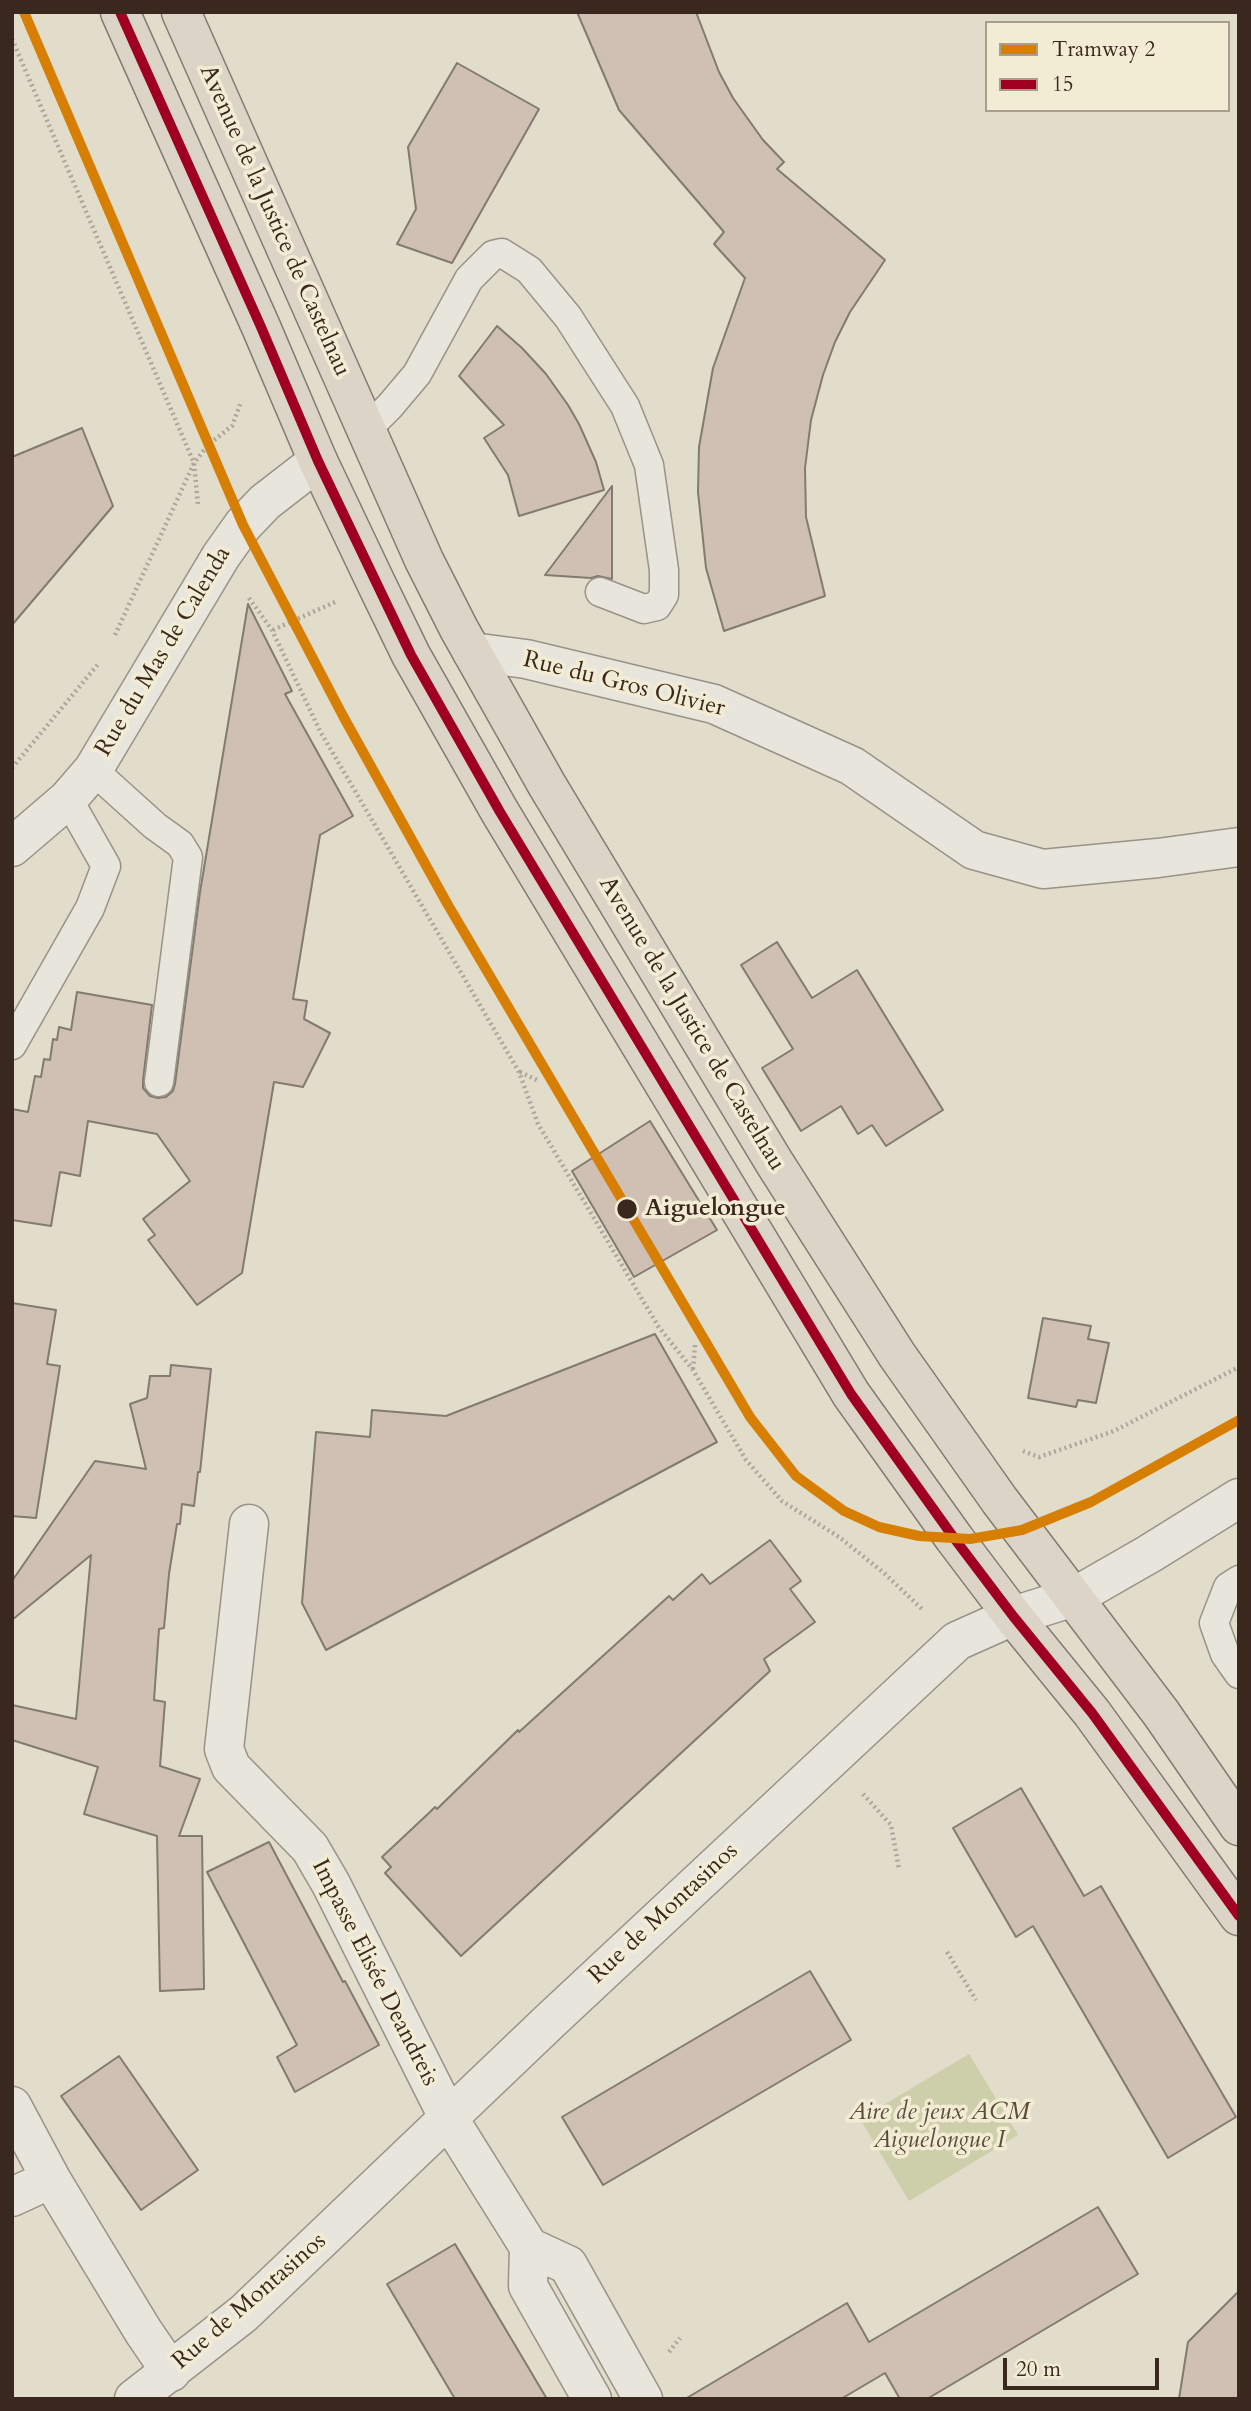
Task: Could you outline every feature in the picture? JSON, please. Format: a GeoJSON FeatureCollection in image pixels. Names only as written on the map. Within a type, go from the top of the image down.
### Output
{"type":"FeatureCollection","features":[{"type":"Feature","properties":{"kind":"main road"},"geometry":{"type":"LineString","coordinates":[[120,12],[318,461],[411,655],[500,812],[851,1394],[954,1538],[1092,1713],[1239,1916]]}},
{"type":"Feature","properties":{"kind":"main road","name":"Avenue de la Justice de Castelnau"},"geometry":{"type":"LineString","coordinates":[[181,12],[424,560],[547,785],[863,1303],[1000,1501],[1161,1713],[1239,1826]]}},
{"type":"Feature","properties":{"kind":"main road"},"geometry":{"type":"LineString","coordinates":[[318,461],[366,430]]}},
{"type":"Feature","properties":{"kind":"street","name":"Rue du Mas de Calenda"},"geometry":{"type":"LineString","coordinates":[[12,847],[68,799],[93,770],[221,556],[243,524],[265,502],[318,461]]}},
{"type":"Feature","properties":{"kind":"street","name":"Rue du Gros Olivier"},"geometry":{"type":"LineString","coordinates":[[472,652],[526,659],[714,704],[852,766],[974,850],[1043,869],[1239,847]]}},
{"type":"Feature","properties":{"kind":"street","name":"Rue de Montasinos"},"geometry":{"type":"LineString","coordinates":[[134,2399],[243,2314],[551,2020],[957,1642],[1013,1616],[1074,1597],[1149,1555],[1239,1498]]}},
{"type":"Feature","properties":{"kind":"street","name":"Impasse Elisée Deandreis"},"geometry":{"type":"LineString","coordinates":[[249,1524],[224,1749],[231,1767],[310,1848],[331,1884],[449,2119],[529,2248]]}},
{"type":"Feature","properties":{"kind":"street"},"geometry":{"type":"LineString","coordinates":[[12,2106],[51,2179],[143,2331],[171,2372]]}},
{"type":"Feature","properties":{"kind":"street"},"geometry":{"type":"LineString","coordinates":[[12,2197],[51,2179]]}},
{"type":"Feature","properties":{"kind":"street"},"geometry":{"type":"LineString","coordinates":[[592,2399],[528,2286],[529,2248],[568,2265],[643,2399]]}},
{"type":"Feature","properties":{"kind":"lane"},"geometry":{"type":"LineString","coordinates":[[366,430],[417,374],[469,279],[493,255],[502,253],[529,270],[568,317],[625,406],[649,465],[664,570],[664,595],[657,606],[644,608],[600,592]]}},
{"type":"Feature","properties":{"kind":"lane"},"geometry":{"type":"LineString","coordinates":[[93,770],[155,826],[180,844],[188,857],[159,1082]]}},
{"type":"Feature","properties":{"kind":"lane"},"geometry":{"type":"LineString","coordinates":[[12,1045],[90,908],[106,866],[68,799]]}},
{"type":"Feature","properties":{"kind":"lane"},"geometry":{"type":"LineString","coordinates":[[1239,1580],[1228,1587],[1214,1623],[1225,1654],[1239,1674]]}},
{"type":"Feature","properties":{"kind":"path"},"geometry":{"type":"LineString","coordinates":[[12,39],[194,463],[199,513],[239,585],[272,630],[320,731],[519,1072],[537,1124],[658,1326],[693,1370],[746,1461],[782,1501],[839,1537],[884,1573],[957,1642]]}},
{"type":"Feature","properties":{"kind":"path"},"geometry":{"type":"LineString","coordinates":[[113,641],[194,463]]}},
{"type":"Feature","properties":{"kind":"path"},"geometry":{"type":"LineString","coordinates":[[12,768],[107,654]]}},
{"type":"Feature","properties":{"kind":"path"},"geometry":{"type":"LineString","coordinates":[[519,1072],[537,1080]]}},
{"type":"Feature","properties":{"kind":"path"},"geometry":{"type":"LineString","coordinates":[[693,1370],[695,1345]]}},
{"type":"Feature","properties":{"kind":"path"},"geometry":{"type":"LineString","coordinates":[[1014,1447],[1039,1457],[1114,1431],[1239,1367]]}},
{"type":"Feature","properties":{"kind":"path"},"geometry":{"type":"LineString","coordinates":[[862,1793],[891,1825],[899,1869]]}},
{"type":"Feature","properties":{"kind":"path"},"geometry":{"type":"LineString","coordinates":[[947,1952],[975,2000]]}},
{"type":"Feature","properties":{"kind":"green space","name":"Aire de jeux ACM Aiguelongue I"},"geometry":{"type":"Polygon","coordinates":[[[969,2054],[1018,2135],[909,2201],[860,2119],[969,2054]]]}},
{"type":"Feature","properties":{"kind":"building"},"geometry":{"type":"Polygon","coordinates":[[[577,12],[696,12],[719,72],[733,98],[763,140],[784,162],[777,169],[885,260],[850,312],[835,342],[811,420],[805,468],[806,517],[825,596],[724,631],[706,568],[698,492],[699,447],[713,368],[745,278],[714,244],[724,232],[619,110],[577,12]]]}},
{"type":"Feature","properties":{"kind":"building"},"geometry":{"type":"Polygon","coordinates":[[[457,63],[539,109],[452,263],[397,244],[416,209],[408,147],[457,63]]]}},
{"type":"Feature","properties":{"kind":"building"},"geometry":{"type":"Polygon","coordinates":[[[497,326],[546,374],[568,405],[596,462],[604,490],[519,516],[508,475],[484,438],[504,425],[459,376],[497,326]]]}},
{"type":"Feature","properties":{"kind":"building"},"geometry":{"type":"Polygon","coordinates":[[[82,428],[113,506],[12,625],[12,457],[82,428]]]}},
{"type":"Feature","properties":{"kind":"building"},"geometry":{"type":"Polygon","coordinates":[[[612,486],[612,579],[598,576],[591,578],[545,575],[612,486]]]}},
{"type":"Feature","properties":{"kind":"building"},"geometry":{"type":"Polygon","coordinates":[[[248,604],[292,691],[285,694],[353,816],[320,835],[293,999],[307,1001],[304,1019],[330,1033],[303,1087],[274,1082],[242,1273],[197,1305],[148,1240],[155,1235],[143,1219],[190,1181],[157,1134],[88,1121],[80,1176],[60,1172],[51,1226],[12,1220],[12,1109],[28,1112],[35,1076],[41,1077],[44,1059],[50,1060],[53,1039],[57,1040],[59,1027],[71,1030],[77,992],[152,1005],[143,1088],[150,1096],[158,1098],[166,1097],[173,1091],[200,892],[248,604]]]}},
{"type":"Feature","properties":{"kind":"building"},"geometry":{"type":"Polygon","coordinates":[[[777,942],[812,998],[857,970],[943,1110],[886,1146],[872,1125],[858,1134],[841,1106],[801,1131],[762,1068],[793,1049],[741,965],[777,942]]]}},
{"type":"Feature","properties":{"kind":"building"},"geometry":{"type":"Polygon","coordinates":[[[650,1121],[717,1230],[634,1277],[572,1171],[650,1121]]]}},
{"type":"Feature","properties":{"kind":"building"},"geometry":{"type":"Polygon","coordinates":[[[12,1303],[56,1310],[47,1364],[60,1366],[36,1518],[12,1516],[12,1303]]]}},
{"type":"Feature","properties":{"kind":"building"},"geometry":{"type":"Polygon","coordinates":[[[1043,1318],[1091,1326],[1088,1339],[1109,1343],[1096,1403],[1078,1400],[1076,1407],[1028,1398],[1043,1318]]]}},
{"type":"Feature","properties":{"kind":"building"},"geometry":{"type":"Polygon","coordinates":[[[655,1334],[717,1442],[326,1650],[302,1603],[316,1432],[370,1437],[372,1410],[446,1416],[655,1334]]]}},
{"type":"Feature","properties":{"kind":"building"},"geometry":{"type":"Polygon","coordinates":[[[171,1365],[211,1369],[194,1506],[182,1504],[180,1524],[177,1524],[164,1628],[159,1629],[154,1700],[165,1702],[160,1766],[200,1779],[179,1836],[202,1836],[204,1989],[160,1991],[157,1836],[84,1814],[98,1767],[12,1740],[12,1705],[76,1719],[91,1555],[12,1620],[12,1581],[95,1461],[146,1469],[130,1404],[147,1398],[150,1376],[170,1376],[171,1365]]]}},
{"type":"Feature","properties":{"kind":"building"},"geometry":{"type":"Polygon","coordinates":[[[770,1540],[801,1581],[790,1589],[815,1622],[764,1659],[770,1671],[461,1956],[385,1873],[391,1867],[382,1857],[435,1807],[437,1809],[518,1730],[519,1732],[669,1596],[673,1600],[702,1574],[710,1584],[770,1540]]]}},
{"type":"Feature","properties":{"kind":"building"},"geometry":{"type":"Polygon","coordinates":[[[1021,1788],[1084,1896],[1101,1886],[1236,2117],[1168,2158],[1033,1926],[1016,1937],[953,1828],[1021,1788]]]}},
{"type":"Feature","properties":{"kind":"building"},"geometry":{"type":"Polygon","coordinates":[[[269,1842],[379,2045],[295,2092],[277,2057],[297,2045],[207,1872],[269,1842]]]}},
{"type":"Feature","properties":{"kind":"building"},"geometry":{"type":"Polygon","coordinates":[[[810,1971],[851,2040],[603,2185],[562,2117],[810,1971]]]}},
{"type":"Feature","properties":{"kind":"building"},"geometry":{"type":"Polygon","coordinates":[[[119,2056],[198,2170],[141,2210],[61,2096],[119,2056]]]}},
{"type":"Feature","properties":{"kind":"building"},"geometry":{"type":"Polygon","coordinates":[[[1098,2207],[1138,2274],[927,2399],[900,2399],[885,2373],[841,2399],[685,2399],[847,2303],[869,2342],[1098,2207]]]}},
{"type":"Feature","properties":{"kind":"building"},"geometry":{"type":"Polygon","coordinates":[[[455,2244],[547,2399],[455,2399],[387,2284],[455,2244]]]}},
{"type":"Feature","properties":{"kind":"building"},"geometry":{"type":"Polygon","coordinates":[[[1239,2291],[1239,2399],[1179,2399],[1188,2342],[1239,2291]]]}},
{"type":"Feature","properties":{"kind":"tram line","name":"2"},"geometry":{"type":"LineString","coordinates":[[24,12],[243,525],[343,716],[448,905],[750,1417],[796,1476],[844,1511],[879,1527],[919,1536],[970,1539],[1022,1530],[1091,1502],[1239,1420]]}},
{"type":"Feature","properties":{"kind":"transit line","name":"15"},"geometry":{"type":"LineString","coordinates":[[120,12],[318,461],[411,655],[500,812],[851,1394],[954,1538],[1092,1713],[1239,1916]]}},
{"type":"Feature","properties":{"kind":"place","name":"Aiguelongue"},"geometry":{"type":"Point","coordinates":[627,1209]}}]}
